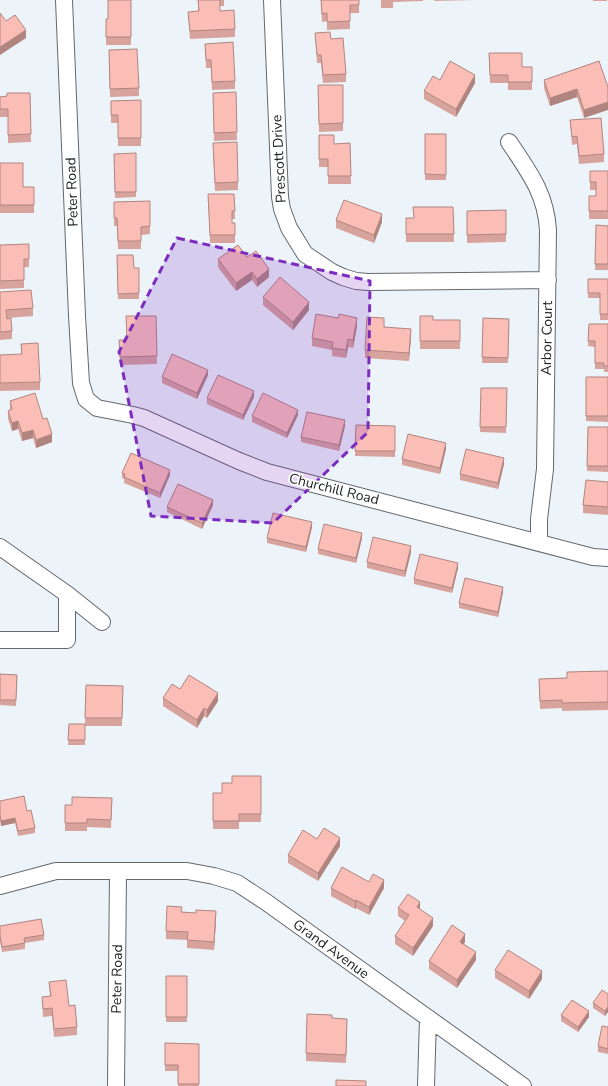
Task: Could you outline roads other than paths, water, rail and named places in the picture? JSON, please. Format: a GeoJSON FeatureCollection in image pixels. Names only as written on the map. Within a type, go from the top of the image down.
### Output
{"type":"FeatureCollection","features":[{"type":"Feature","properties":{"kind":"street","name":"Peter Road"},"geometry":{"type":"LineString","coordinates":[[64,0],[81,383]]}},
{"type":"Feature","properties":{"kind":"street","name":"Prescott Drive"},"geometry":{"type":"LineString","coordinates":[[272,0],[280,197],[287,223],[305,254],[332,272],[356,281],[548,280]]}},
{"type":"Feature","properties":{"kind":"street","name":"Arbor Court"},"geometry":{"type":"LineString","coordinates":[[509,142],[538,187],[548,219],[545,469],[539,519],[539,542]]}},
{"type":"Feature","properties":{"kind":"street","name":"Churchill Road"},"geometry":{"type":"LineString","coordinates":[[81,383],[86,399],[97,408],[144,418],[267,472],[593,557],[608,558]]}},
{"type":"Feature","properties":{"kind":"street"},"geometry":{"type":"LineString","coordinates":[[0,547],[67,594],[102,622]]}},
{"type":"Feature","properties":{"kind":"street"},"geometry":{"type":"LineString","coordinates":[[0,640],[67,640],[67,594]]}},
{"type":"Feature","properties":{"kind":"street","name":"Grand Avenue"},"geometry":{"type":"LineString","coordinates":[[0,886],[56,871],[187,871],[214,876],[237,883],[266,902],[523,1086]]}},
{"type":"Feature","properties":{"kind":"street","name":"Peter Road"},"geometry":{"type":"LineString","coordinates":[[116,1086],[118,872]]}},
{"type":"Feature","properties":{"kind":"street"},"geometry":{"type":"LineString","coordinates":[[426,1086],[428,1018]]}}]}
